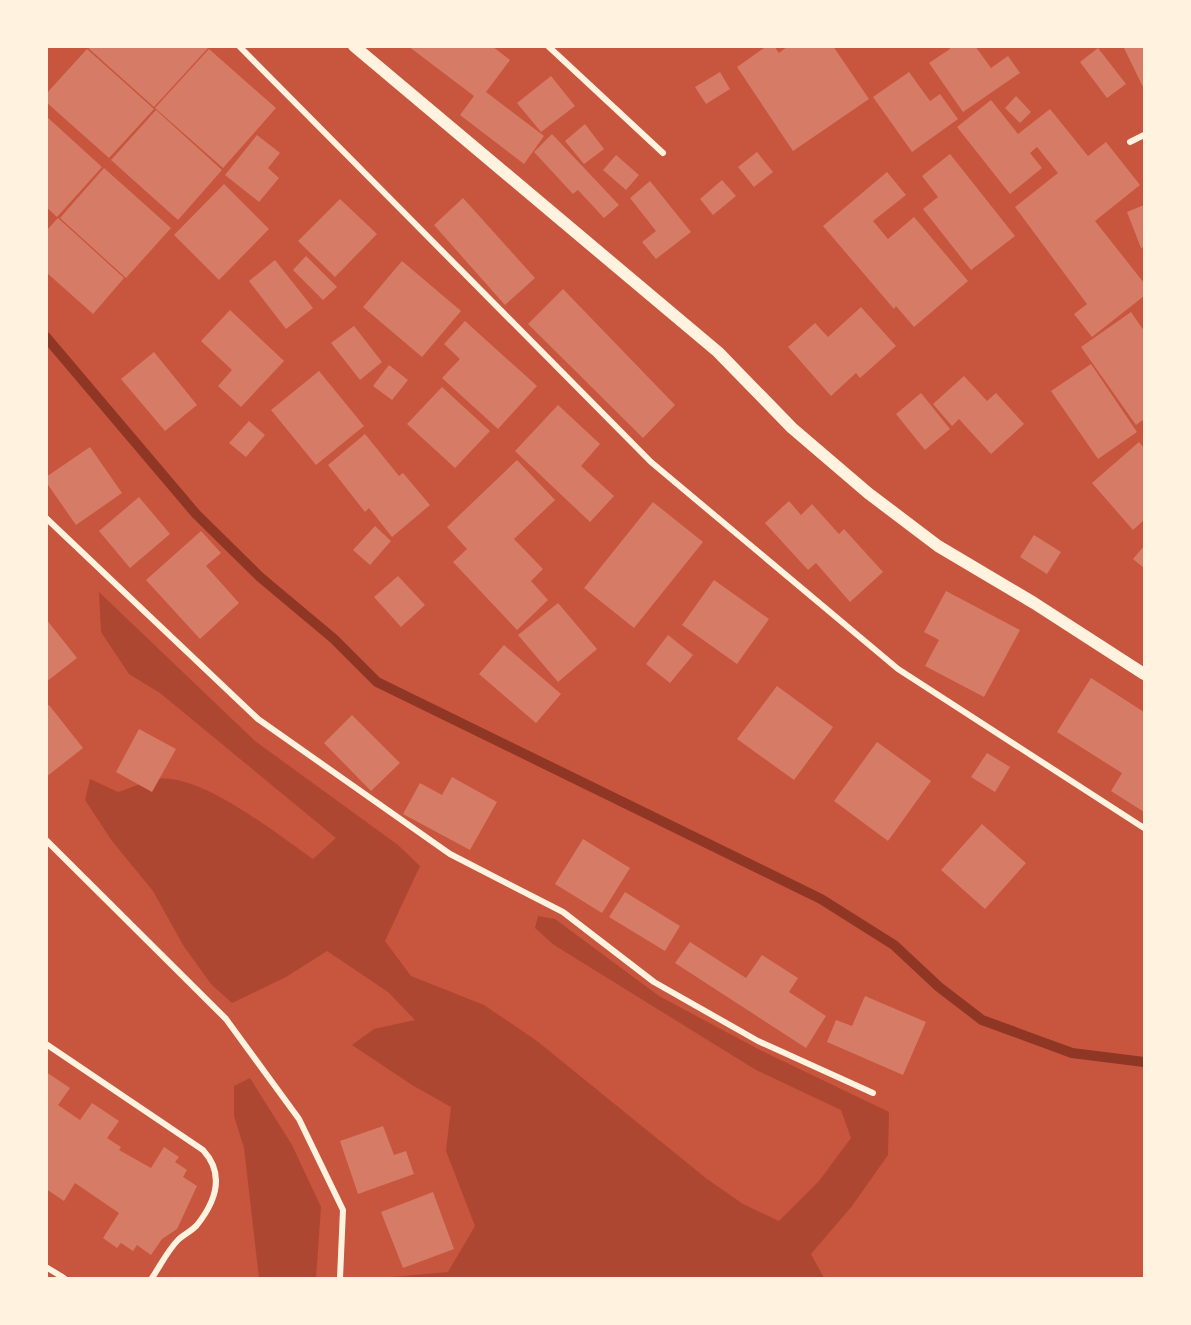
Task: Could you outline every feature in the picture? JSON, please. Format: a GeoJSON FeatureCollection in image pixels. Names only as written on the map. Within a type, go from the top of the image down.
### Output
{"type":"FeatureCollection","features":[{"type":"Feature","properties":{"kind":"main road"},"geometry":{"type":"LineString","coordinates":[[354,46],[718,352],[792,428],[868,493],[938,546],[1034,603],[1144,674]]}},
{"type":"Feature","properties":{"kind":"street"},"geometry":{"type":"LineString","coordinates":[[239,46],[651,462],[898,669],[1144,828]]}},
{"type":"Feature","properties":{"kind":"street"},"geometry":{"type":"LineString","coordinates":[[548,46],[663,153]]}},
{"type":"Feature","properties":{"kind":"street"},"geometry":{"type":"LineString","coordinates":[[1130,142],[1144,135]]}},
{"type":"Feature","properties":{"kind":"street"},"geometry":{"type":"LineString","coordinates":[[46,518],[258,719],[450,854],[562,912],[654,982],[737,1029],[873,1093]]}},
{"type":"Feature","properties":{"kind":"street"},"geometry":{"type":"LineString","coordinates":[[46,840],[226,1019],[299,1119],[343,1210],[340,1278]]}},
{"type":"Feature","properties":{"kind":"street"},"geometry":{"type":"LineString","coordinates":[[46,1044],[203,1150],[216,1168],[218,1181],[215,1192],[196,1226],[177,1241],[152,1278]]}},
{"type":"Feature","properties":{"kind":"street"},"geometry":{"type":"LineString","coordinates":[[46,1268],[64,1278]]}},
{"type":"Feature","properties":{"kind":"shaded area"},"geometry":{"type":"Polygon","coordinates":[[[99,592],[255,741],[398,845],[420,866],[385,941],[411,976],[484,1005],[537,1041],[707,1179],[743,1204],[779,1221],[819,1181],[851,1138],[841,1110],[756,1070],[554,945],[535,928],[538,916],[555,919],[659,996],[760,1050],[889,1112],[888,1155],[852,1206],[811,1254],[824,1278],[381,1278],[448,1272],[475,1226],[446,1151],[451,1107],[412,1085],[352,1045],[374,1029],[415,1020],[388,992],[327,951],[286,977],[232,1003],[211,984],[183,945],[153,891],[112,841],[85,800],[90,779],[118,792],[158,779],[176,780],[195,786],[217,795],[313,859],[336,838],[160,693],[129,674],[101,632],[99,592]]]}},
{"type":"Feature","properties":{"kind":"shaded area"},"geometry":{"type":"Polygon","coordinates":[[[250,1078],[292,1145],[321,1207],[316,1278],[259,1278],[244,1148],[234,1116],[234,1086],[250,1078]]]}},
{"type":"Feature","properties":{"kind":"building"},"geometry":{"type":"Polygon","coordinates":[[[86,46],[206,46],[208,48],[154,107],[86,46]]]}},
{"type":"Feature","properties":{"kind":"building"},"geometry":{"type":"Polygon","coordinates":[[[408,46],[492,46],[510,60],[486,92],[544,136],[524,164],[460,115],[474,96],[408,46]]]}},
{"type":"Feature","properties":{"kind":"building"},"geometry":{"type":"Polygon","coordinates":[[[767,46],[774,46],[779,53],[788,46],[833,46],[869,99],[793,151],[737,67],[767,46]]]}},
{"type":"Feature","properties":{"kind":"building"},"geometry":{"type":"Polygon","coordinates":[[[948,46],[975,46],[991,68],[1008,56],[1020,73],[963,112],[929,63],[950,49],[948,46]]]}},
{"type":"Feature","properties":{"kind":"building"},"geometry":{"type":"Polygon","coordinates":[[[1123,46],[1144,46],[1144,89],[1123,46]]]}},
{"type":"Feature","properties":{"kind":"building"},"geometry":{"type":"Polygon","coordinates":[[[1098,48],[1126,84],[1107,98],[1080,62],[1098,48]]]}},
{"type":"Feature","properties":{"kind":"building"},"geometry":{"type":"Polygon","coordinates":[[[87,49],[154,109],[109,158],[46,102],[46,94],[87,49]]]}},
{"type":"Feature","properties":{"kind":"building"},"geometry":{"type":"Polygon","coordinates":[[[209,49],[276,108],[223,168],[155,108],[209,49]]]}},
{"type":"Feature","properties":{"kind":"building"},"geometry":{"type":"Polygon","coordinates":[[[720,72],[730,89],[706,104],[695,87],[720,72]]]}},
{"type":"Feature","properties":{"kind":"building"},"geometry":{"type":"Polygon","coordinates":[[[909,72],[930,101],[940,94],[958,119],[912,152],[873,97],[909,72]]]}},
{"type":"Feature","properties":{"kind":"building"},"geometry":{"type":"Polygon","coordinates":[[[551,76],[575,106],[541,132],[517,103],[551,76]]]}},
{"type":"Feature","properties":{"kind":"building"},"geometry":{"type":"Polygon","coordinates":[[[1016,96],[1031,112],[1020,123],[1005,108],[1016,96]]]}},
{"type":"Feature","properties":{"kind":"building"},"geometry":{"type":"Polygon","coordinates":[[[991,100],[1018,134],[1050,109],[1088,156],[1106,142],[1140,185],[1095,221],[1144,283],[1144,296],[1092,337],[1074,314],[1087,304],[1015,207],[1058,173],[1037,147],[1030,153],[1042,168],[1010,194],[957,127],[991,100]]]}},
{"type":"Feature","properties":{"kind":"building"},"geometry":{"type":"Polygon","coordinates":[[[156,110],[222,170],[178,220],[111,160],[156,110]]]}},
{"type":"Feature","properties":{"kind":"building"},"geometry":{"type":"Polygon","coordinates":[[[46,116],[102,167],[57,217],[46,207],[46,116]]]}},
{"type":"Feature","properties":{"kind":"building"},"geometry":{"type":"Polygon","coordinates":[[[585,124],[604,149],[584,164],[565,141],[585,124]]]}},
{"type":"Feature","properties":{"kind":"building"},"geometry":{"type":"Polygon","coordinates":[[[552,134],[619,205],[604,218],[578,190],[573,194],[534,152],[552,134]]]}},
{"type":"Feature","properties":{"kind":"building"},"geometry":{"type":"Polygon","coordinates":[[[257,135],[280,153],[268,168],[279,178],[259,202],[225,175],[257,135]]]}},
{"type":"Feature","properties":{"kind":"building"},"geometry":{"type":"Polygon","coordinates":[[[757,152],[773,172],[754,187],[738,167],[757,152]]]}},
{"type":"Feature","properties":{"kind":"building"},"geometry":{"type":"Polygon","coordinates":[[[950,154],[1015,236],[971,270],[923,209],[938,197],[922,176],[950,154]]]}},
{"type":"Feature","properties":{"kind":"building"},"geometry":{"type":"Polygon","coordinates":[[[616,155],[639,175],[626,190],[603,170],[616,155]]]}},
{"type":"Feature","properties":{"kind":"building"},"geometry":{"type":"Polygon","coordinates":[[[104,168],[171,228],[126,278],[60,218],[104,168]]]}},
{"type":"Feature","properties":{"kind":"building"},"geometry":{"type":"Polygon","coordinates":[[[887,172],[906,195],[873,221],[888,239],[914,217],[968,281],[914,327],[896,306],[894,309],[823,226],[887,172]]]}},
{"type":"Feature","properties":{"kind":"building"},"geometry":{"type":"Polygon","coordinates":[[[722,180],[736,196],[713,215],[700,199],[722,180]]]}},
{"type":"Feature","properties":{"kind":"building"},"geometry":{"type":"Polygon","coordinates":[[[650,181],[691,232],[656,259],[642,242],[656,231],[630,198],[650,181]]]}},
{"type":"Feature","properties":{"kind":"building"},"geometry":{"type":"Polygon","coordinates":[[[224,184],[269,229],[219,280],[174,235],[224,184]]]}},
{"type":"Feature","properties":{"kind":"building"},"geometry":{"type":"Polygon","coordinates":[[[463,198],[535,278],[505,305],[434,225],[463,198]]]}},
{"type":"Feature","properties":{"kind":"building"},"geometry":{"type":"Polygon","coordinates":[[[340,199],[377,234],[335,277],[298,241],[340,199]]]}},
{"type":"Feature","properties":{"kind":"building"},"geometry":{"type":"Polygon","coordinates":[[[1144,205],[1144,247],[1141,248],[1127,212],[1144,205]]]}},
{"type":"Feature","properties":{"kind":"building"},"geometry":{"type":"Polygon","coordinates":[[[58,218],[124,278],[93,314],[46,272],[46,231],[58,218]]]}},
{"type":"Feature","properties":{"kind":"building"},"geometry":{"type":"Polygon","coordinates":[[[306,256],[337,287],[323,300],[293,270],[306,256]]]}},
{"type":"Feature","properties":{"kind":"building"},"geometry":{"type":"Polygon","coordinates":[[[275,260],[313,308],[286,329],[249,281],[275,260]]]}},
{"type":"Feature","properties":{"kind":"building"},"geometry":{"type":"Polygon","coordinates":[[[402,261],[461,311],[422,357],[363,307],[402,261]]]}},
{"type":"Feature","properties":{"kind":"building"},"geometry":{"type":"Polygon","coordinates":[[[563,289],[675,405],[643,438],[528,324],[563,289]]]}},
{"type":"Feature","properties":{"kind":"building"},"geometry":{"type":"Polygon","coordinates":[[[861,307],[896,346],[860,378],[856,373],[831,396],[788,347],[815,323],[828,337],[861,307]]]}},
{"type":"Feature","properties":{"kind":"building"},"geometry":{"type":"Polygon","coordinates":[[[230,310],[284,361],[241,407],[218,386],[232,370],[201,341],[230,310]]]}},
{"type":"Feature","properties":{"kind":"building"},"geometry":{"type":"Polygon","coordinates":[[[1131,312],[1144,331],[1144,419],[1136,425],[1081,347],[1131,312]]]}},
{"type":"Feature","properties":{"kind":"building"},"geometry":{"type":"Polygon","coordinates":[[[465,321],[537,386],[498,429],[442,378],[460,359],[444,344],[465,321]]]}},
{"type":"Feature","properties":{"kind":"building"},"geometry":{"type":"Polygon","coordinates":[[[354,326],[382,362],[360,380],[331,343],[354,326]]]}},
{"type":"Feature","properties":{"kind":"building"},"geometry":{"type":"Polygon","coordinates":[[[154,352],[197,405],[165,431],[121,379],[154,352]]]}},
{"type":"Feature","properties":{"kind":"building"},"geometry":{"type":"Polygon","coordinates":[[[1091,364],[1137,432],[1098,459],[1051,391],[1091,364]]]}},
{"type":"Feature","properties":{"kind":"building"},"geometry":{"type":"Polygon","coordinates":[[[389,365],[408,380],[392,400],[373,386],[389,365]]]}},
{"type":"Feature","properties":{"kind":"building"},"geometry":{"type":"Polygon","coordinates":[[[319,371],[364,426],[316,465],[271,410],[319,371]]]}},
{"type":"Feature","properties":{"kind":"building"},"geometry":{"type":"Polygon","coordinates":[[[964,376],[987,401],[996,393],[1024,424],[991,454],[959,419],[952,426],[933,404],[964,376]]]}},
{"type":"Feature","properties":{"kind":"building"},"geometry":{"type":"Polygon","coordinates":[[[442,387],[490,431],[455,468],[407,424],[442,387]]]}},
{"type":"Feature","properties":{"kind":"building"},"geometry":{"type":"Polygon","coordinates":[[[921,393],[950,429],[925,450],[896,414],[921,393]]]}},
{"type":"Feature","properties":{"kind":"building"},"geometry":{"type":"Polygon","coordinates":[[[558,405],[600,444],[581,466],[614,496],[590,522],[515,451],[558,405]]]}},
{"type":"Feature","properties":{"kind":"building"},"geometry":{"type":"Polygon","coordinates":[[[249,421],[265,435],[246,457],[229,443],[249,421]]]}},
{"type":"Feature","properties":{"kind":"building"},"geometry":{"type":"Polygon","coordinates":[[[365,434],[399,476],[403,473],[430,505],[392,537],[369,508],[365,512],[328,465],[365,434]]]}},
{"type":"Feature","properties":{"kind":"building"},"geometry":{"type":"Polygon","coordinates":[[[1139,442],[1144,448],[1144,520],[1133,530],[1092,483],[1139,442]]]}},
{"type":"Feature","properties":{"kind":"building"},"geometry":{"type":"Polygon","coordinates":[[[90,447],[122,493],[76,525],[46,482],[46,477],[90,447]]]}},
{"type":"Feature","properties":{"kind":"building"},"geometry":{"type":"Polygon","coordinates":[[[517,460],[555,500],[514,539],[543,569],[531,581],[548,600],[517,630],[453,562],[467,549],[447,527],[517,460]]]}},
{"type":"Feature","properties":{"kind":"building"},"geometry":{"type":"Polygon","coordinates":[[[139,497],[170,534],[130,568],[99,531],[139,497]]]}},
{"type":"Feature","properties":{"kind":"building"},"geometry":{"type":"Polygon","coordinates":[[[789,501],[801,515],[812,504],[839,534],[844,529],[883,572],[850,602],[816,563],[808,570],[765,523],[789,501]]]}},
{"type":"Feature","properties":{"kind":"building"},"geometry":{"type":"Polygon","coordinates":[[[653,502],[703,542],[634,628],[584,588],[653,502]]]}},
{"type":"Feature","properties":{"kind":"building"},"geometry":{"type":"Polygon","coordinates":[[[375,526],[391,541],[370,565],[353,550],[375,526]]]}},
{"type":"Feature","properties":{"kind":"building"},"geometry":{"type":"Polygon","coordinates":[[[201,531],[221,553],[206,566],[239,603],[200,639],[146,580],[201,531]]]}},
{"type":"Feature","properties":{"kind":"building"},"geometry":{"type":"Polygon","coordinates":[[[1034,535],[1061,552],[1047,574],[1020,557],[1034,535]]]}},
{"type":"Feature","properties":{"kind":"building"},"geometry":{"type":"Polygon","coordinates":[[[1144,546],[1144,568],[1133,559],[1144,546]]]}},
{"type":"Feature","properties":{"kind":"building"},"geometry":{"type":"Polygon","coordinates":[[[398,576],[425,605],[401,627],[374,597],[398,576]]]}},
{"type":"Feature","properties":{"kind":"building"},"geometry":{"type":"Polygon","coordinates":[[[714,580],[769,619],[737,664],[682,625],[714,580]]]}},
{"type":"Feature","properties":{"kind":"building"},"geometry":{"type":"Polygon","coordinates":[[[946,591],[1020,630],[984,697],[925,666],[939,640],[924,632],[946,591]]]}},
{"type":"Feature","properties":{"kind":"building"},"geometry":{"type":"Polygon","coordinates":[[[558,603],[597,649],[558,682],[518,635],[558,603]]]}},
{"type":"Feature","properties":{"kind":"building"},"geometry":{"type":"Polygon","coordinates":[[[46,619],[77,658],[46,682],[46,619]]]}},
{"type":"Feature","properties":{"kind":"building"},"geometry":{"type":"Polygon","coordinates":[[[668,635],[693,655],[670,683],[646,664],[668,635]]]}},
{"type":"Feature","properties":{"kind":"building"},"geometry":{"type":"Polygon","coordinates":[[[504,645],[561,694],[536,723],[479,674],[504,645]]]}},
{"type":"Feature","properties":{"kind":"building"},"geometry":{"type":"Polygon","coordinates":[[[1091,678],[1144,712],[1144,812],[1111,791],[1122,773],[1057,732],[1091,678]]]}},
{"type":"Feature","properties":{"kind":"building"},"geometry":{"type":"Polygon","coordinates":[[[777,686],[833,727],[794,780],[737,739],[777,686]]]}},
{"type":"Feature","properties":{"kind":"building"},"geometry":{"type":"Polygon","coordinates":[[[49,705],[83,748],[46,777],[46,707],[49,705]]]}},
{"type":"Feature","properties":{"kind":"building"},"geometry":{"type":"Polygon","coordinates":[[[352,715],[400,763],[371,791],[324,743],[352,715]]]}},
{"type":"Feature","properties":{"kind":"building"},"geometry":{"type":"Polygon","coordinates":[[[139,729],[176,749],[152,792],[116,772],[139,729]]]}},
{"type":"Feature","properties":{"kind":"building"},"geometry":{"type":"Polygon","coordinates":[[[877,742],[931,781],[888,841],[834,801],[877,742]]]}},
{"type":"Feature","properties":{"kind":"building"},"geometry":{"type":"Polygon","coordinates":[[[987,753],[1010,767],[995,792],[971,777],[987,753]]]}},
{"type":"Feature","properties":{"kind":"building"},"geometry":{"type":"Polygon","coordinates":[[[452,777],[497,802],[470,850],[403,814],[420,783],[442,795],[452,777]]]}},
{"type":"Feature","properties":{"kind":"building"},"geometry":{"type":"Polygon","coordinates":[[[982,824],[1026,863],[985,909],[941,870],[982,824]]]}},
{"type":"Feature","properties":{"kind":"building"},"geometry":{"type":"Polygon","coordinates":[[[583,839],[630,868],[602,913],[555,884],[583,839]]]}},
{"type":"Feature","properties":{"kind":"building"},"geometry":{"type":"Polygon","coordinates":[[[625,892],[680,926],[665,951],[609,917],[625,892]]]}},
{"type":"Feature","properties":{"kind":"building"},"geometry":{"type":"Polygon","coordinates":[[[690,942],[746,978],[762,955],[798,978],[789,992],[826,1016],[806,1048],[675,963],[690,942]]]}},
{"type":"Feature","properties":{"kind":"building"},"geometry":{"type":"Polygon","coordinates":[[[865,996],[926,1022],[903,1075],[827,1042],[836,1020],[852,1026],[865,996]]]}},
{"type":"Feature","properties":{"kind":"building"},"geometry":{"type":"Polygon","coordinates":[[[46,1072],[70,1088],[58,1105],[80,1120],[92,1103],[119,1121],[107,1138],[121,1147],[119,1150],[151,1168],[164,1147],[179,1157],[175,1162],[187,1170],[183,1177],[197,1186],[177,1229],[162,1239],[151,1255],[137,1245],[133,1251],[121,1243],[117,1248],[103,1238],[119,1213],[75,1183],[64,1201],[46,1189],[46,1072]]]}},
{"type":"Feature","properties":{"kind":"building"},"geometry":{"type":"Polygon","coordinates":[[[383,1126],[394,1155],[406,1151],[414,1174],[358,1194],[340,1141],[383,1126]]]}},
{"type":"Feature","properties":{"kind":"building"},"geometry":{"type":"Polygon","coordinates":[[[433,1192],[454,1249],[403,1268],[381,1212],[433,1192]]]}},
{"type":"Feature","properties":{"kind":"waterway"},"geometry":{"type":"LineString","coordinates":[[46,337],[196,514],[260,577],[334,639],[377,682],[821,899],[894,945],[939,987],[982,1020],[1072,1053],[1144,1062]]}}]}
